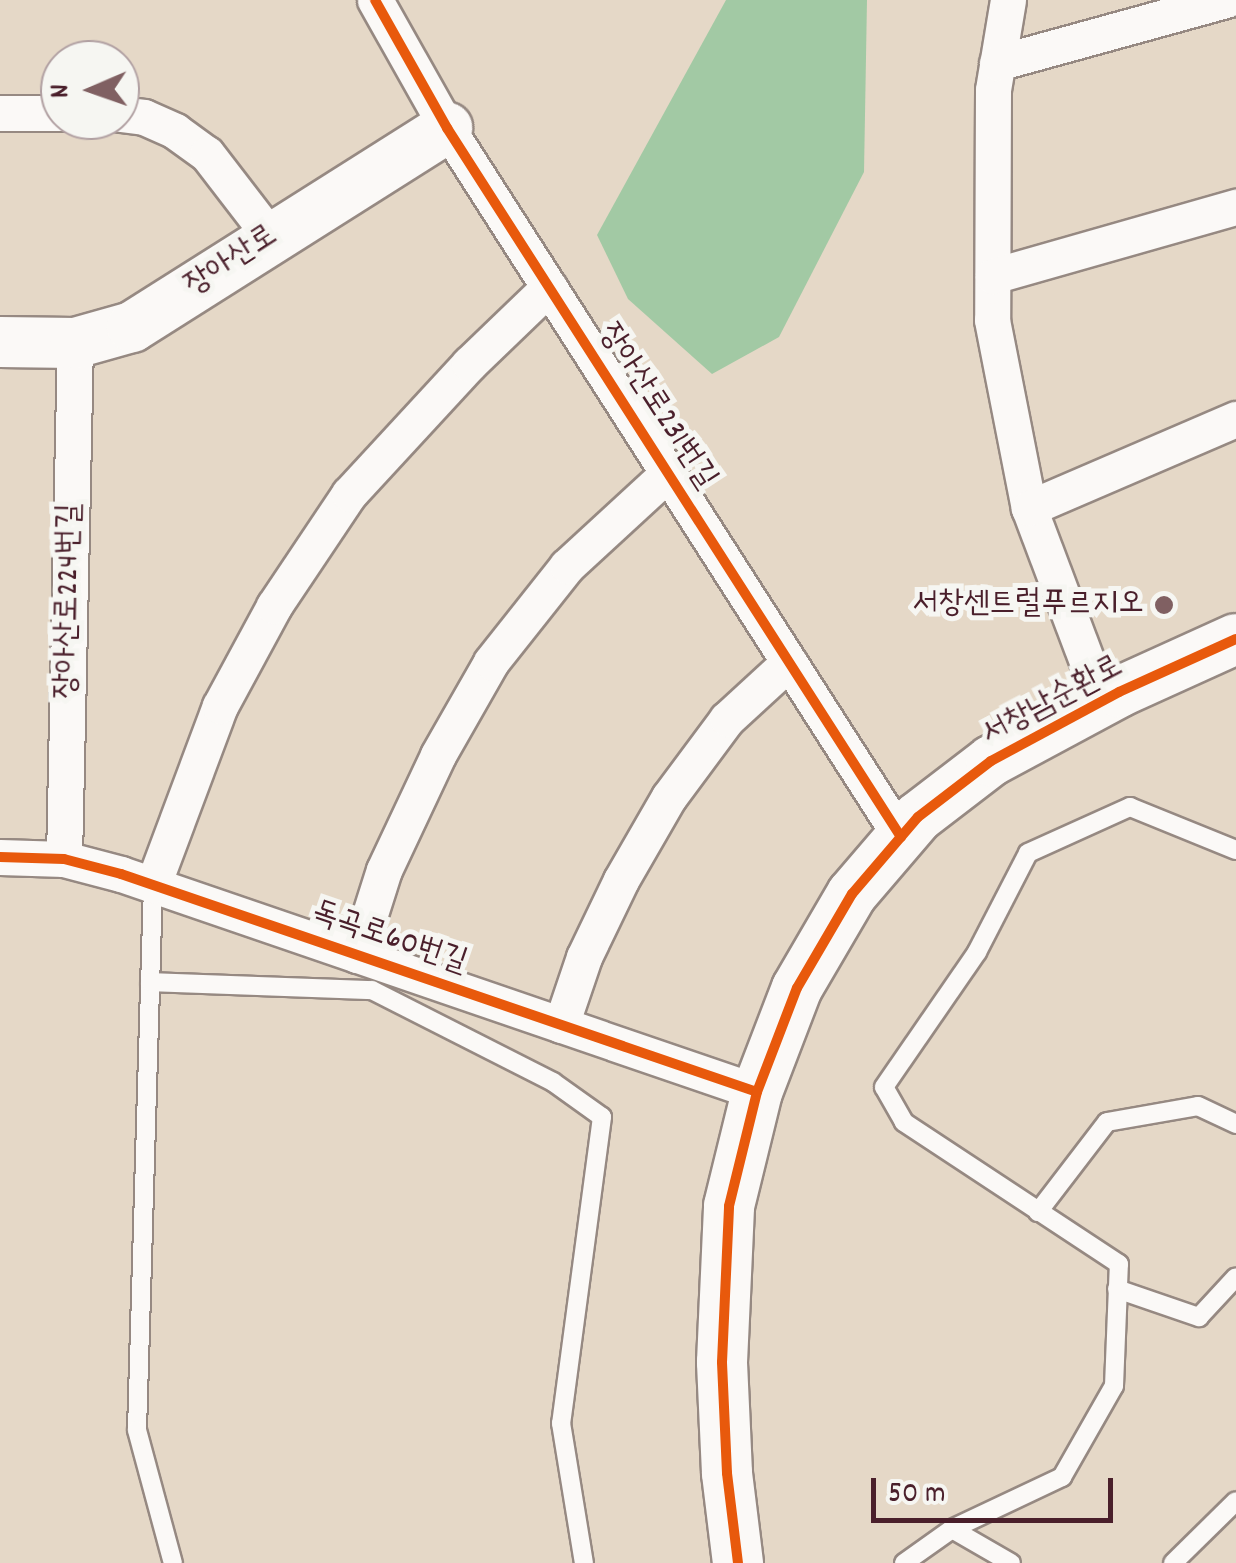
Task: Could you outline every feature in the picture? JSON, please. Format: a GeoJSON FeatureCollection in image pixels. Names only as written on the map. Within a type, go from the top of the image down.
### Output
{"type":"FeatureCollection","features":[{"type":"Feature","properties":{"kind":"street","name":"장아산로231번길"},"geometry":{"type":"LineString","coordinates":[[375,0],[447,128],[901,836]]}},
{"type":"Feature","properties":{"kind":"street"},"geometry":{"type":"LineString","coordinates":[[1008,0],[993,90],[992,320],[1030,508],[1102,701]]}},
{"type":"Feature","properties":{"kind":"street"},"geometry":{"type":"LineString","coordinates":[[997,63],[1226,0]]}},
{"type":"Feature","properties":{"kind":"street"},"geometry":{"type":"LineString","coordinates":[[0,113],[40,112]]}},
{"type":"Feature","properties":{"kind":"street"},"geometry":{"type":"LineString","coordinates":[[140,116],[176,130],[207,154],[272,236]]}},
{"type":"Feature","properties":{"kind":"street","name":"장아산로"},"geometry":{"type":"LineString","coordinates":[[0,342],[76,343],[132,327],[447,128]]}},
{"type":"Feature","properties":{"kind":"street"},"geometry":{"type":"LineString","coordinates":[[993,276],[1236,206]]}},
{"type":"Feature","properties":{"kind":"street"},"geometry":{"type":"LineString","coordinates":[[152,885],[220,706],[285,590],[349,494],[469,364],[549,287]]}},
{"type":"Feature","properties":{"kind":"street","name":"장아산로224번길"},"geometry":{"type":"LineString","coordinates":[[64,859],[76,343]]}},
{"type":"Feature","properties":{"kind":"street"},"geometry":{"type":"LineString","coordinates":[[1030,508],[1236,419]]}},
{"type":"Feature","properties":{"kind":"street","name":"장아산로231번길"},"geometry":{"type":"LineString","coordinates":[[356,954],[384,870],[438,754],[491,662],[567,566],[668,473]]}},
{"type":"Feature","properties":{"kind":"street","name":"서창남순환로"},"geometry":{"type":"LineString","coordinates":[[738,1563],[727,1473],[722,1362],[729,1206],[757,1092],[797,988],[852,894],[918,818],[991,761],[1102,701],[1236,639]]}},
{"type":"Feature","properties":{"kind":"street"},"geometry":{"type":"LineString","coordinates":[[562,1025],[584,957],[669,797],[728,720],[789,662]]}},
{"type":"Feature","properties":{"kind":"street","name":"독곡로60번길"},"geometry":{"type":"LineString","coordinates":[[0,857],[64,859],[152,885],[757,1092]]}},
{"type":"Feature","properties":{"kind":"lane"},"geometry":{"type":"LineString","coordinates":[[904,1563],[952,1530],[1062,1477],[1114,1386],[1118,1264],[904,1122],[884,1087],[977,952],[1028,853],[1130,807],[1236,850]]}},
{"type":"Feature","properties":{"kind":"lane"},"geometry":{"type":"LineString","coordinates":[[152,885],[136,1430],[173,1563]]}},
{"type":"Feature","properties":{"kind":"lane"},"geometry":{"type":"LineString","coordinates":[[150,982],[372,990],[553,1082],[602,1116],[561,1423],[584,1563]]}},
{"type":"Feature","properties":{"kind":"lane"},"geometry":{"type":"LineString","coordinates":[[1038,1212],[1107,1122],[1198,1106],[1236,1124]]}},
{"type":"Feature","properties":{"kind":"lane"},"geometry":{"type":"LineString","coordinates":[[1117,1289],[1199,1317],[1236,1277]]}},
{"type":"Feature","properties":{"kind":"lane"},"geometry":{"type":"LineString","coordinates":[[1173,1563],[1236,1501]]}},
{"type":"Feature","properties":{"kind":"lane"},"geometry":{"type":"LineString","coordinates":[[952,1530],[1011,1563]]}},
{"type":"Feature","properties":{"kind":"green space"},"geometry":{"type":"Polygon","coordinates":[[[726,0],[867,0],[864,172],[779,337],[712,374],[628,299],[597,235],[726,0]]]}},
{"type":"Feature","properties":{"kind":"cycle path"},"geometry":{"type":"LineString","coordinates":[[375,0],[447,128],[901,837]]}},
{"type":"Feature","properties":{"kind":"cycle path"},"geometry":{"type":"LineString","coordinates":[[738,1563],[727,1473],[722,1362],[729,1206],[757,1092],[797,988],[852,894],[918,817],[991,761],[1119,692],[1236,639]]}},
{"type":"Feature","properties":{"kind":"cycle path"},"geometry":{"type":"LineString","coordinates":[[0,857],[64,859],[121,874],[757,1092]]}},
{"type":"Feature","properties":{"kind":"place","name":"서창센트럴푸르지오"},"geometry":{"type":"Point","coordinates":[1164,605]}}]}
